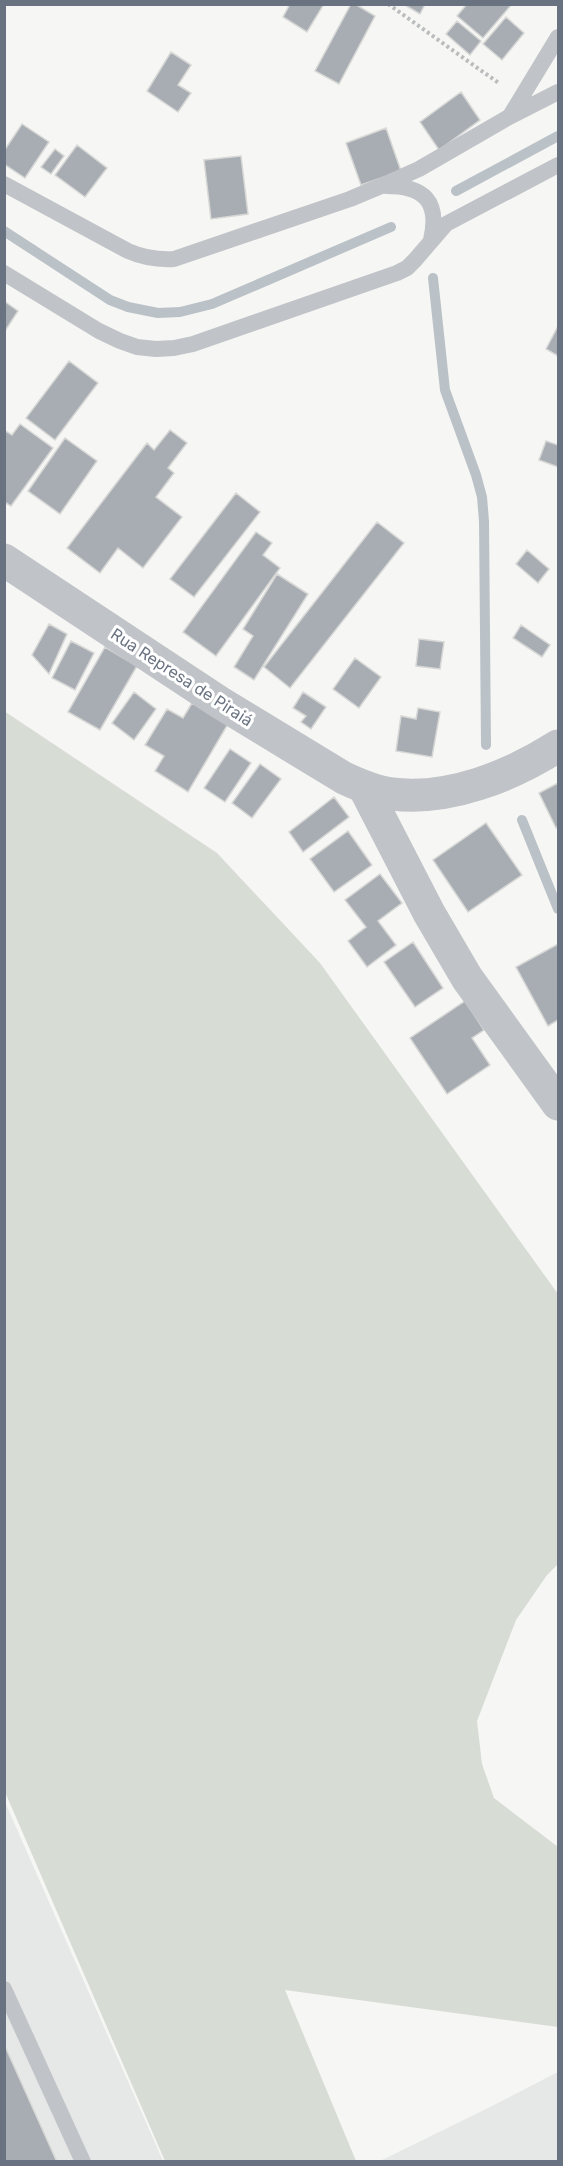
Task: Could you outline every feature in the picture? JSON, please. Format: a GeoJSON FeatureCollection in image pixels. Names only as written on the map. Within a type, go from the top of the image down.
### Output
{"type":"FeatureCollection","features":[{"type":"Feature","properties":{"kind":"street","name":"Rua Represa de Piraiá"},"geometry":{"type":"LineString","coordinates":[[4,560],[219,702],[344,778],[364,787],[390,794],[411,795],[454,790],[508,772],[558,746]]}},
{"type":"Feature","properties":{"kind":"street"},"geometry":{"type":"LineString","coordinates":[[364,787],[418,894],[467,978],[558,1104]]}},
{"type":"Feature","properties":{"kind":"lane"},"geometry":{"type":"LineString","coordinates":[[509,117],[558,37]]}},
{"type":"Feature","properties":{"kind":"lane"},"geometry":{"type":"LineString","coordinates":[[4,184],[115,245],[142,257],[158,260],[174,259],[350,199],[381,186],[419,169],[509,117],[558,92]]}},
{"type":"Feature","properties":{"kind":"lane"},"geometry":{"type":"LineString","coordinates":[[4,273],[99,331],[120,341],[137,347],[174,348],[193,344],[397,273],[415,260],[446,224],[558,165]]}},
{"type":"Feature","properties":{"kind":"lane"},"geometry":{"type":"LineString","coordinates":[[381,186],[407,187],[427,198],[434,210],[431,241]]}},
{"type":"Feature","properties":{"kind":"lane"},"geometry":{"type":"LineString","coordinates":[[4,1989],[83,2162]]}},
{"type":"Feature","properties":{"kind":"path"},"geometry":{"type":"LineString","coordinates":[[388,4],[498,82]]}},
{"type":"Feature","properties":{"kind":"shaded area"},"geometry":{"type":"Polygon","coordinates":[[[4,711],[217,853],[320,963],[558,1294],[558,1564],[547,1575],[516,1620],[477,1721],[482,1764],[494,1798],[558,1847],[558,2027],[285,1990],[356,2161],[165,2161],[5,1792],[4,711]]]}},
{"type":"Feature","properties":{"kind":"shaded area"},"geometry":{"type":"Polygon","coordinates":[[[5,1802],[163,2161],[5,2161],[5,1802]]]}},
{"type":"Feature","properties":{"kind":"shaded area"},"geometry":{"type":"Polygon","coordinates":[[[558,2072],[558,2161],[380,2161],[490,2107],[558,2072]]]}},
{"type":"Feature","properties":{"kind":"building"},"geometry":{"type":"Polygon","coordinates":[[[290,4],[324,4],[307,32],[283,17],[290,4]]]}},
{"type":"Feature","properties":{"kind":"building"},"geometry":{"type":"Polygon","coordinates":[[[351,4],[375,16],[339,84],[315,71],[351,4]]]}},
{"type":"Feature","properties":{"kind":"building"},"geometry":{"type":"Polygon","coordinates":[[[403,4],[425,4],[420,14],[403,4]]]}},
{"type":"Feature","properties":{"kind":"building"},"geometry":{"type":"Polygon","coordinates":[[[467,4],[512,4],[483,38],[457,16],[467,4]]]}},
{"type":"Feature","properties":{"kind":"building"},"geometry":{"type":"Polygon","coordinates":[[[506,17],[524,33],[502,60],[483,44],[506,17]]]}},
{"type":"Feature","properties":{"kind":"building"},"geometry":{"type":"Polygon","coordinates":[[[457,21],[481,41],[470,55],[446,34],[457,21]]]}},
{"type":"Feature","properties":{"kind":"building"},"geometry":{"type":"Polygon","coordinates":[[[171,52],[191,65],[178,85],[191,93],[178,112],[147,91],[171,52]]]}},
{"type":"Feature","properties":{"kind":"building"},"geometry":{"type":"Polygon","coordinates":[[[461,92],[480,120],[439,150],[420,122],[461,92]]]}},
{"type":"Feature","properties":{"kind":"building"},"geometry":{"type":"Polygon","coordinates":[[[22,124],[49,142],[25,178],[4,164],[4,151],[22,124]]]}},
{"type":"Feature","properties":{"kind":"building"},"geometry":{"type":"Polygon","coordinates":[[[386,128],[401,171],[361,185],[346,143],[386,128]]]}},
{"type":"Feature","properties":{"kind":"building"},"geometry":{"type":"Polygon","coordinates":[[[77,145],[107,168],[85,197],[55,175],[77,145]]]}},
{"type":"Feature","properties":{"kind":"building"},"geometry":{"type":"Polygon","coordinates":[[[55,149],[64,156],[51,174],[41,167],[55,149]]]}},
{"type":"Feature","properties":{"kind":"building"},"geometry":{"type":"Polygon","coordinates":[[[241,156],[248,214],[211,219],[204,160],[241,156]]]}},
{"type":"Feature","properties":{"kind":"building"},"geometry":{"type":"Polygon","coordinates":[[[4,301],[18,311],[5,331],[4,330],[4,301]]]}},
{"type":"Feature","properties":{"kind":"building"},"geometry":{"type":"Polygon","coordinates":[[[558,326],[558,356],[546,349],[558,326]]]}},
{"type":"Feature","properties":{"kind":"building"},"geometry":{"type":"Polygon","coordinates":[[[69,361],[98,383],[55,440],[26,418],[69,361]]]}},
{"type":"Feature","properties":{"kind":"building"},"geometry":{"type":"Polygon","coordinates":[[[20,424],[53,448],[11,506],[4,502],[4,430],[12,435],[20,424]]]}},
{"type":"Feature","properties":{"kind":"building"},"geometry":{"type":"Polygon","coordinates":[[[170,430],[187,443],[168,468],[174,473],[156,497],[182,517],[143,568],[118,548],[100,573],[67,548],[147,443],[154,450],[170,430]]]}},
{"type":"Feature","properties":{"kind":"building"},"geometry":{"type":"Polygon","coordinates":[[[65,438],[97,461],[60,514],[28,491],[65,438]]]}},
{"type":"Feature","properties":{"kind":"building"},"geometry":{"type":"Polygon","coordinates":[[[546,441],[558,445],[558,467],[539,460],[546,441]]]}},
{"type":"Feature","properties":{"kind":"building"},"geometry":{"type":"Polygon","coordinates":[[[236,493],[260,512],[194,597],[170,579],[236,493]]]}},
{"type":"Feature","properties":{"kind":"building"},"geometry":{"type":"Polygon","coordinates":[[[377,522],[404,543],[290,688],[264,667],[377,522]]]}},
{"type":"Feature","properties":{"kind":"building"},"geometry":{"type":"Polygon","coordinates":[[[256,532],[272,543],[263,555],[280,568],[216,656],[183,632],[256,532]]]}},
{"type":"Feature","properties":{"kind":"building"},"geometry":{"type":"Polygon","coordinates":[[[527,550],[549,569],[538,583],[516,564],[527,550]]]}},
{"type":"Feature","properties":{"kind":"building"},"geometry":{"type":"Polygon","coordinates":[[[277,574],[308,594],[254,680],[234,667],[253,636],[243,629],[277,574]]]}},
{"type":"Feature","properties":{"kind":"building"},"geometry":{"type":"Polygon","coordinates":[[[49,624],[67,634],[49,674],[32,655],[49,624]]]}},
{"type":"Feature","properties":{"kind":"building"},"geometry":{"type":"Polygon","coordinates":[[[521,625],[550,645],[542,657],[513,638],[521,625]]]}},
{"type":"Feature","properties":{"kind":"building"},"geometry":{"type":"Polygon","coordinates":[[[419,639],[444,642],[440,669],[416,666],[419,639]]]}},
{"type":"Feature","properties":{"kind":"building"},"geometry":{"type":"Polygon","coordinates":[[[71,641],[94,653],[75,690],[52,678],[71,641]]]}},
{"type":"Feature","properties":{"kind":"building"},"geometry":{"type":"Polygon","coordinates":[[[105,647],[137,666],[100,730],[68,712],[105,647]]]}},
{"type":"Feature","properties":{"kind":"building"},"geometry":{"type":"Polygon","coordinates":[[[355,658],[381,677],[359,708],[333,689],[355,658]]]}},
{"type":"Feature","properties":{"kind":"building"},"geometry":{"type":"Polygon","coordinates":[[[134,692],[156,709],[134,740],[112,723],[134,692]]]}},
{"type":"Feature","properties":{"kind":"building"},"geometry":{"type":"Polygon","coordinates":[[[303,692],[326,707],[311,729],[301,722],[306,716],[293,708],[303,692]]]}},
{"type":"Feature","properties":{"kind":"building"},"geometry":{"type":"Polygon","coordinates":[[[192,703],[228,724],[188,792],[155,771],[164,756],[145,745],[167,709],[183,718],[192,703]]]}},
{"type":"Feature","properties":{"kind":"building"},"geometry":{"type":"Polygon","coordinates":[[[418,708],[440,712],[432,757],[396,751],[401,716],[416,719],[418,708]]]}},
{"type":"Feature","properties":{"kind":"building"},"geometry":{"type":"Polygon","coordinates":[[[230,749],[251,763],[225,802],[204,788],[230,749]]]}},
{"type":"Feature","properties":{"kind":"building"},"geometry":{"type":"Polygon","coordinates":[[[260,764],[281,779],[252,818],[232,803],[260,764]]]}},
{"type":"Feature","properties":{"kind":"building"},"geometry":{"type":"Polygon","coordinates":[[[558,783],[558,826],[556,828],[539,793],[558,783]]]}},
{"type":"Feature","properties":{"kind":"building"},"geometry":{"type":"Polygon","coordinates":[[[334,797],[349,817],[303,852],[289,832],[334,797]]]}},
{"type":"Feature","properties":{"kind":"building"},"geometry":{"type":"Polygon","coordinates":[[[486,823],[522,875],[468,912],[433,860],[486,823]]]}},
{"type":"Feature","properties":{"kind":"building"},"geometry":{"type":"Polygon","coordinates":[[[348,831],[372,865],[334,892],[310,859],[348,831]]]}},
{"type":"Feature","properties":{"kind":"building"},"geometry":{"type":"Polygon","coordinates":[[[380,874],[402,903],[378,921],[396,945],[367,967],[348,941],[366,927],[345,900],[380,874]]]}},
{"type":"Feature","properties":{"kind":"building"},"geometry":{"type":"Polygon","coordinates":[[[413,942],[443,988],[415,1007],[384,962],[413,942]]]}},
{"type":"Feature","properties":{"kind":"building"},"geometry":{"type":"Polygon","coordinates":[[[558,944],[558,1020],[548,1026],[516,967],[558,944]]]}},
{"type":"Feature","properties":{"kind":"building"},"geometry":{"type":"Polygon","coordinates":[[[465,1001],[484,1030],[472,1038],[490,1065],[447,1094],[410,1038],[465,1001]]]}},
{"type":"Feature","properties":{"kind":"building"},"geometry":{"type":"Polygon","coordinates":[[[4,2044],[57,2162],[4,2162],[4,2044]]]}},
{"type":"Feature","properties":{"kind":"waterway"},"geometry":{"type":"LineString","coordinates":[[456,191],[558,136]]}},
{"type":"Feature","properties":{"kind":"waterway"},"geometry":{"type":"LineString","coordinates":[[4,231],[110,300],[128,307],[158,313],[180,312],[212,304],[391,227]]}},
{"type":"Feature","properties":{"kind":"waterway"},"geometry":{"type":"LineString","coordinates":[[433,278],[445,390],[482,497],[486,745]]}},
{"type":"Feature","properties":{"kind":"waterway"},"geometry":{"type":"LineString","coordinates":[[522,820],[558,909]]}}]}
